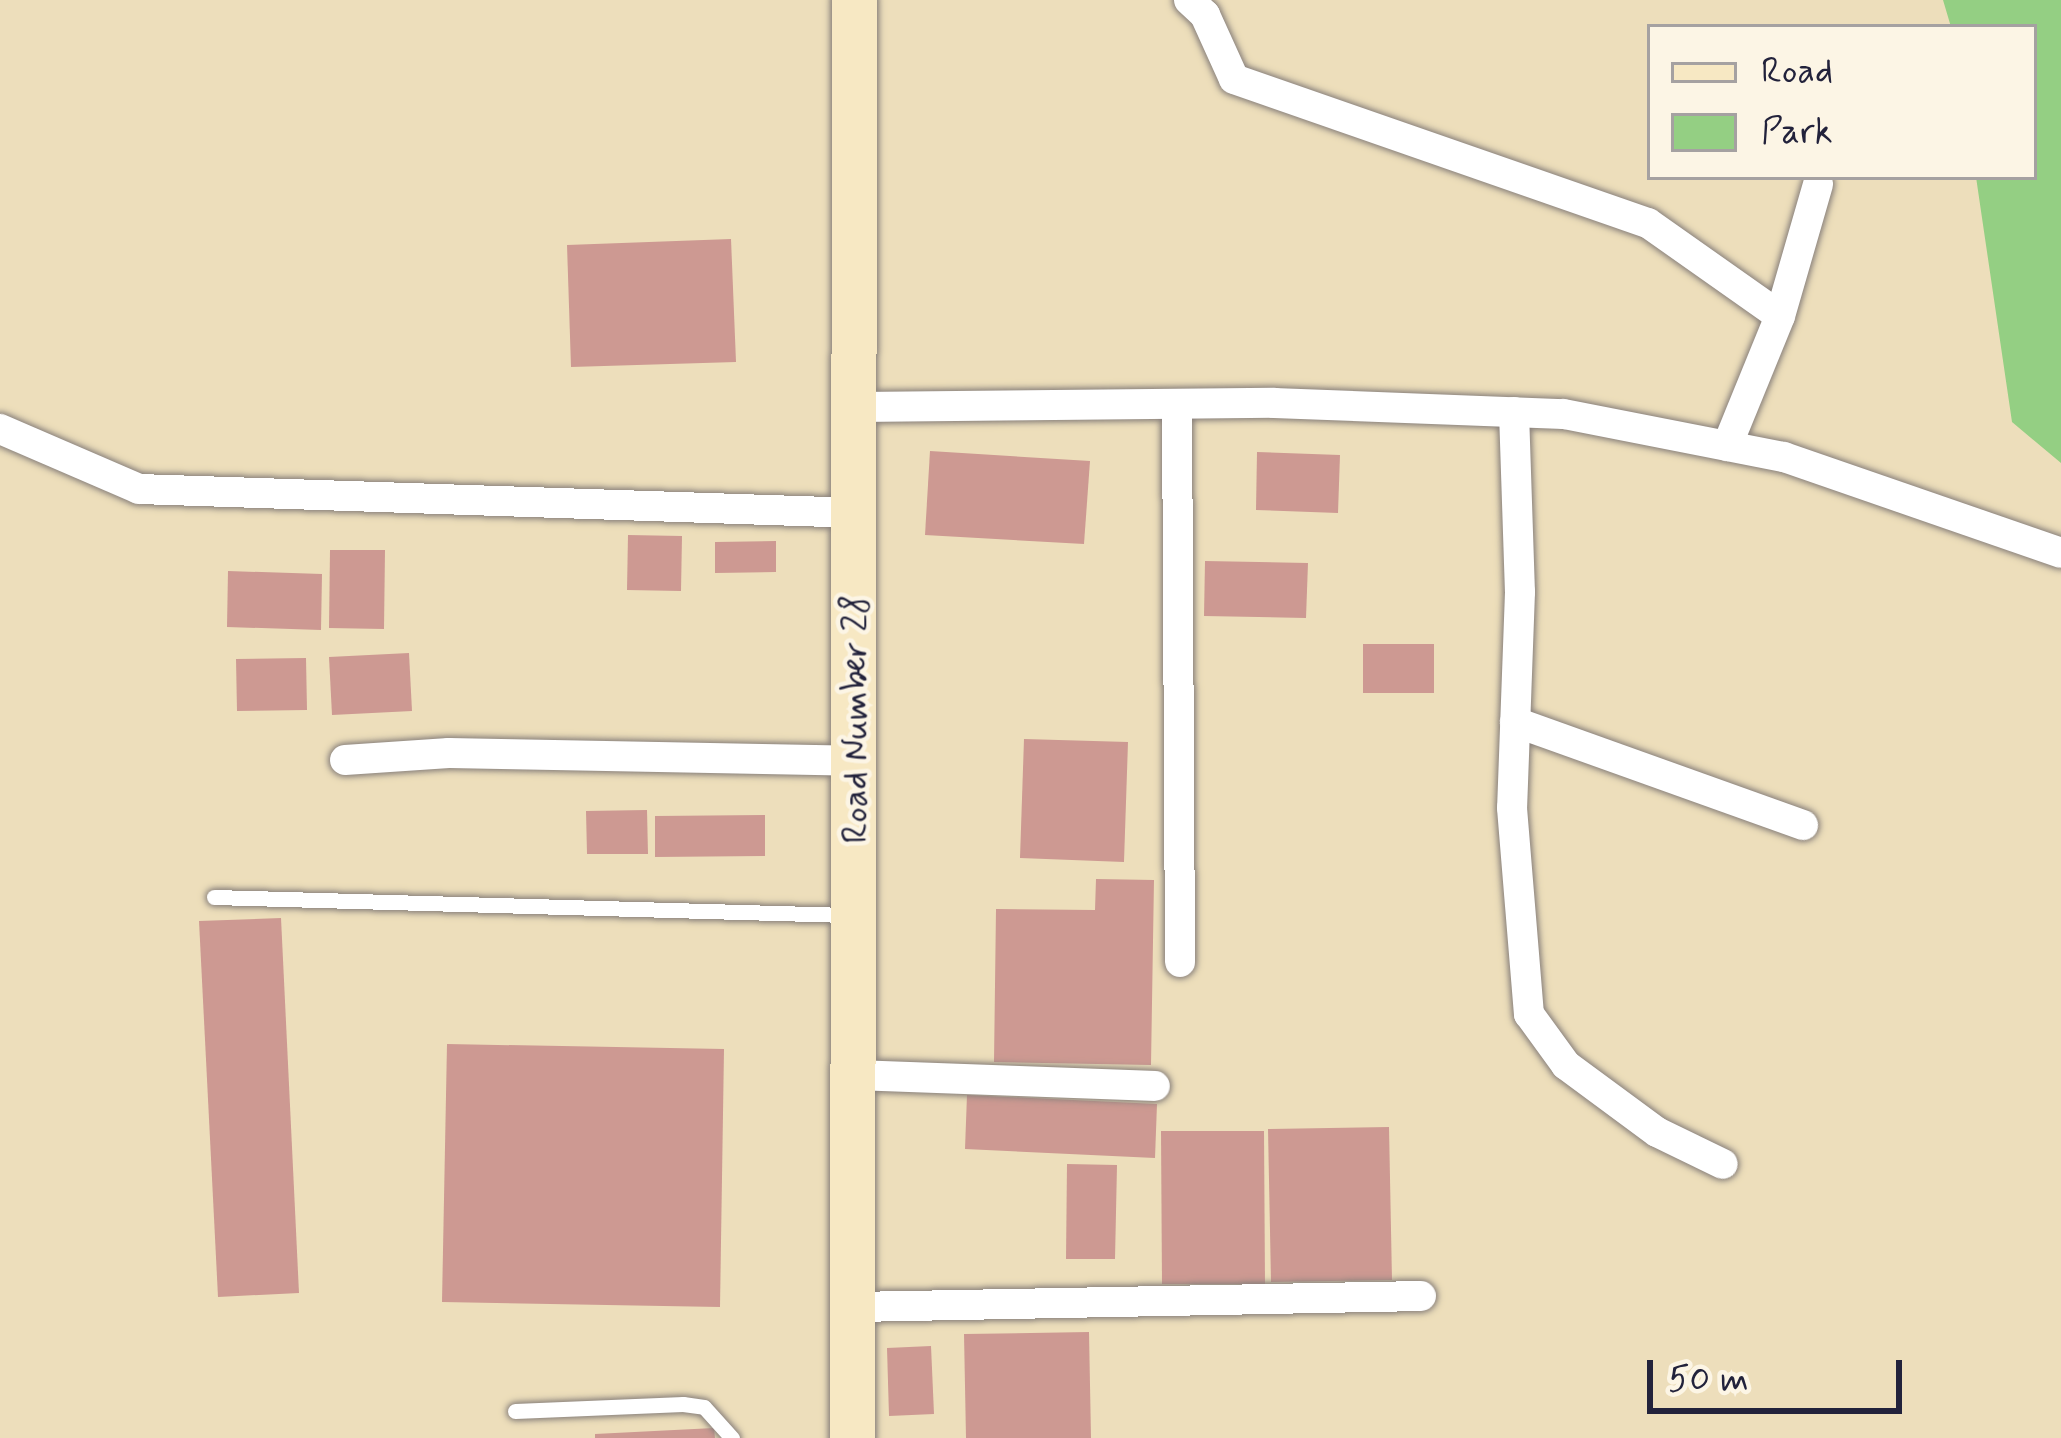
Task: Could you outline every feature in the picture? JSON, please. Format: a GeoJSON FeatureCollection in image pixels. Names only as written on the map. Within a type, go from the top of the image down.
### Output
{"type":"FeatureCollection","features":[{"type":"Feature","properties":{"kind":"street","name":"Road Number 28"},"geometry":{"type":"LineString","coordinates":[[852,1438],[859,407],[854,0]]}},
{"type":"Feature","properties":{"kind":"street"},"geometry":{"type":"LineString","coordinates":[[1189,0],[1205,15],[1234,80],[1648,223],[1780,316]]}},
{"type":"Feature","properties":{"kind":"street"},"geometry":{"type":"LineString","coordinates":[[1727,446],[1780,316],[1818,184]]}},
{"type":"Feature","properties":{"kind":"street"},"geometry":{"type":"LineString","coordinates":[[1177,404],[1180,962]]}},
{"type":"Feature","properties":{"kind":"street"},"geometry":{"type":"LineString","coordinates":[[859,407],[1177,404],[1514,412],[1784,457],[2061,553]]}},
{"type":"Feature","properties":{"kind":"street"},"geometry":{"type":"LineString","coordinates":[[1514,412],[1511,808],[1529,1014],[1566,1065],[1657,1132],[1723,1164]]}},
{"type":"Feature","properties":{"kind":"street"},"geometry":{"type":"LineString","coordinates":[[0,429],[139,490],[858,513]]}},
{"type":"Feature","properties":{"kind":"street"},"geometry":{"type":"LineString","coordinates":[[1515,722],[1803,825]]}},
{"type":"Feature","properties":{"kind":"street"},"geometry":{"type":"LineString","coordinates":[[345,760],[449,753],[857,760]]}},
{"type":"Feature","properties":{"kind":"street"},"geometry":{"type":"LineString","coordinates":[[856,1075],[1155,1086]]}},
{"type":"Feature","properties":{"kind":"street"},"geometry":{"type":"LineString","coordinates":[[855,1306],[1421,1296]]}},
{"type":"Feature","properties":{"kind":"lane"},"geometry":{"type":"LineString","coordinates":[[214,897],[856,916]]}},
{"type":"Feature","properties":{"kind":"lane"},"geometry":{"type":"LineString","coordinates":[[515,1411],[683,1404],[704,1407],[732,1438]]}},
{"type":"Feature","properties":{"kind":"green space"},"geometry":{"type":"Polygon","coordinates":[[[1943,0],[2061,0],[2061,463],[2012,422],[1976,180],[2037,180],[2037,24],[1950,24],[1943,0]]]}},
{"type":"Feature","properties":{"kind":"building"},"geometry":{"type":"Polygon","coordinates":[[[731,239],[736,362],[571,367],[567,245],[731,239]]]}},
{"type":"Feature","properties":{"kind":"building"},"geometry":{"type":"Polygon","coordinates":[[[930,451],[1090,461],[1084,544],[925,535],[930,451]]]}},
{"type":"Feature","properties":{"kind":"building"},"geometry":{"type":"Polygon","coordinates":[[[1257,452],[1340,455],[1338,513],[1256,510],[1257,452]]]}},
{"type":"Feature","properties":{"kind":"building"},"geometry":{"type":"Polygon","coordinates":[[[628,535],[682,536],[681,591],[627,590],[628,535]]]}},
{"type":"Feature","properties":{"kind":"building"},"geometry":{"type":"Polygon","coordinates":[[[776,541],[776,572],[715,573],[715,542],[776,541]]]}},
{"type":"Feature","properties":{"kind":"building"},"geometry":{"type":"Polygon","coordinates":[[[330,550],[385,550],[384,629],[329,628],[330,550]]]}},
{"type":"Feature","properties":{"kind":"building"},"geometry":{"type":"Polygon","coordinates":[[[1205,561],[1308,563],[1306,618],[1204,616],[1205,561]]]}},
{"type":"Feature","properties":{"kind":"building"},"geometry":{"type":"Polygon","coordinates":[[[228,571],[322,574],[321,630],[227,627],[228,571]]]}},
{"type":"Feature","properties":{"kind":"building"},"geometry":{"type":"Polygon","coordinates":[[[1363,644],[1434,644],[1434,693],[1363,693],[1363,644]]]}},
{"type":"Feature","properties":{"kind":"building"},"geometry":{"type":"Polygon","coordinates":[[[409,653],[412,711],[332,715],[329,657],[409,653]]]}},
{"type":"Feature","properties":{"kind":"building"},"geometry":{"type":"Polygon","coordinates":[[[306,658],[307,710],[237,711],[236,659],[306,658]]]}},
{"type":"Feature","properties":{"kind":"building"},"geometry":{"type":"Polygon","coordinates":[[[1024,739],[1128,742],[1124,862],[1020,858],[1024,739]]]}},
{"type":"Feature","properties":{"kind":"building"},"geometry":{"type":"Polygon","coordinates":[[[647,810],[648,854],[587,854],[586,811],[647,810]]]}},
{"type":"Feature","properties":{"kind":"building"},"geometry":{"type":"Polygon","coordinates":[[[765,815],[765,856],[655,857],[655,816],[765,815]]]}},
{"type":"Feature","properties":{"kind":"building"},"geometry":{"type":"Polygon","coordinates":[[[1096,879],[1154,880],[1151,1065],[994,1062],[996,909],[1095,910],[1096,879]]]}},
{"type":"Feature","properties":{"kind":"building"},"geometry":{"type":"Polygon","coordinates":[[[281,918],[299,1293],[218,1297],[199,921],[281,918]]]}},
{"type":"Feature","properties":{"kind":"building"},"geometry":{"type":"Polygon","coordinates":[[[447,1044],[724,1049],[720,1307],[442,1302],[447,1044]]]}},
{"type":"Feature","properties":{"kind":"building"},"geometry":{"type":"Polygon","coordinates":[[[967,1095],[1157,1104],[1155,1158],[965,1149],[967,1095]]]}},
{"type":"Feature","properties":{"kind":"building"},"geometry":{"type":"Polygon","coordinates":[[[1389,1127],[1392,1280],[1271,1282],[1268,1129],[1389,1127]]]}},
{"type":"Feature","properties":{"kind":"building"},"geometry":{"type":"Polygon","coordinates":[[[1161,1131],[1264,1131],[1265,1284],[1162,1284],[1161,1131]]]}},
{"type":"Feature","properties":{"kind":"building"},"geometry":{"type":"Polygon","coordinates":[[[1067,1164],[1117,1165],[1115,1259],[1066,1259],[1067,1164]]]}},
{"type":"Feature","properties":{"kind":"building"},"geometry":{"type":"Polygon","coordinates":[[[1089,1332],[1091,1438],[966,1438],[964,1334],[1089,1332]]]}},
{"type":"Feature","properties":{"kind":"building"},"geometry":{"type":"Polygon","coordinates":[[[931,1346],[934,1414],[889,1416],[887,1348],[931,1346]]]}},
{"type":"Feature","properties":{"kind":"building"},"geometry":{"type":"Polygon","coordinates":[[[714,1428],[715,1438],[595,1438],[595,1434],[714,1428]]]}}]}
